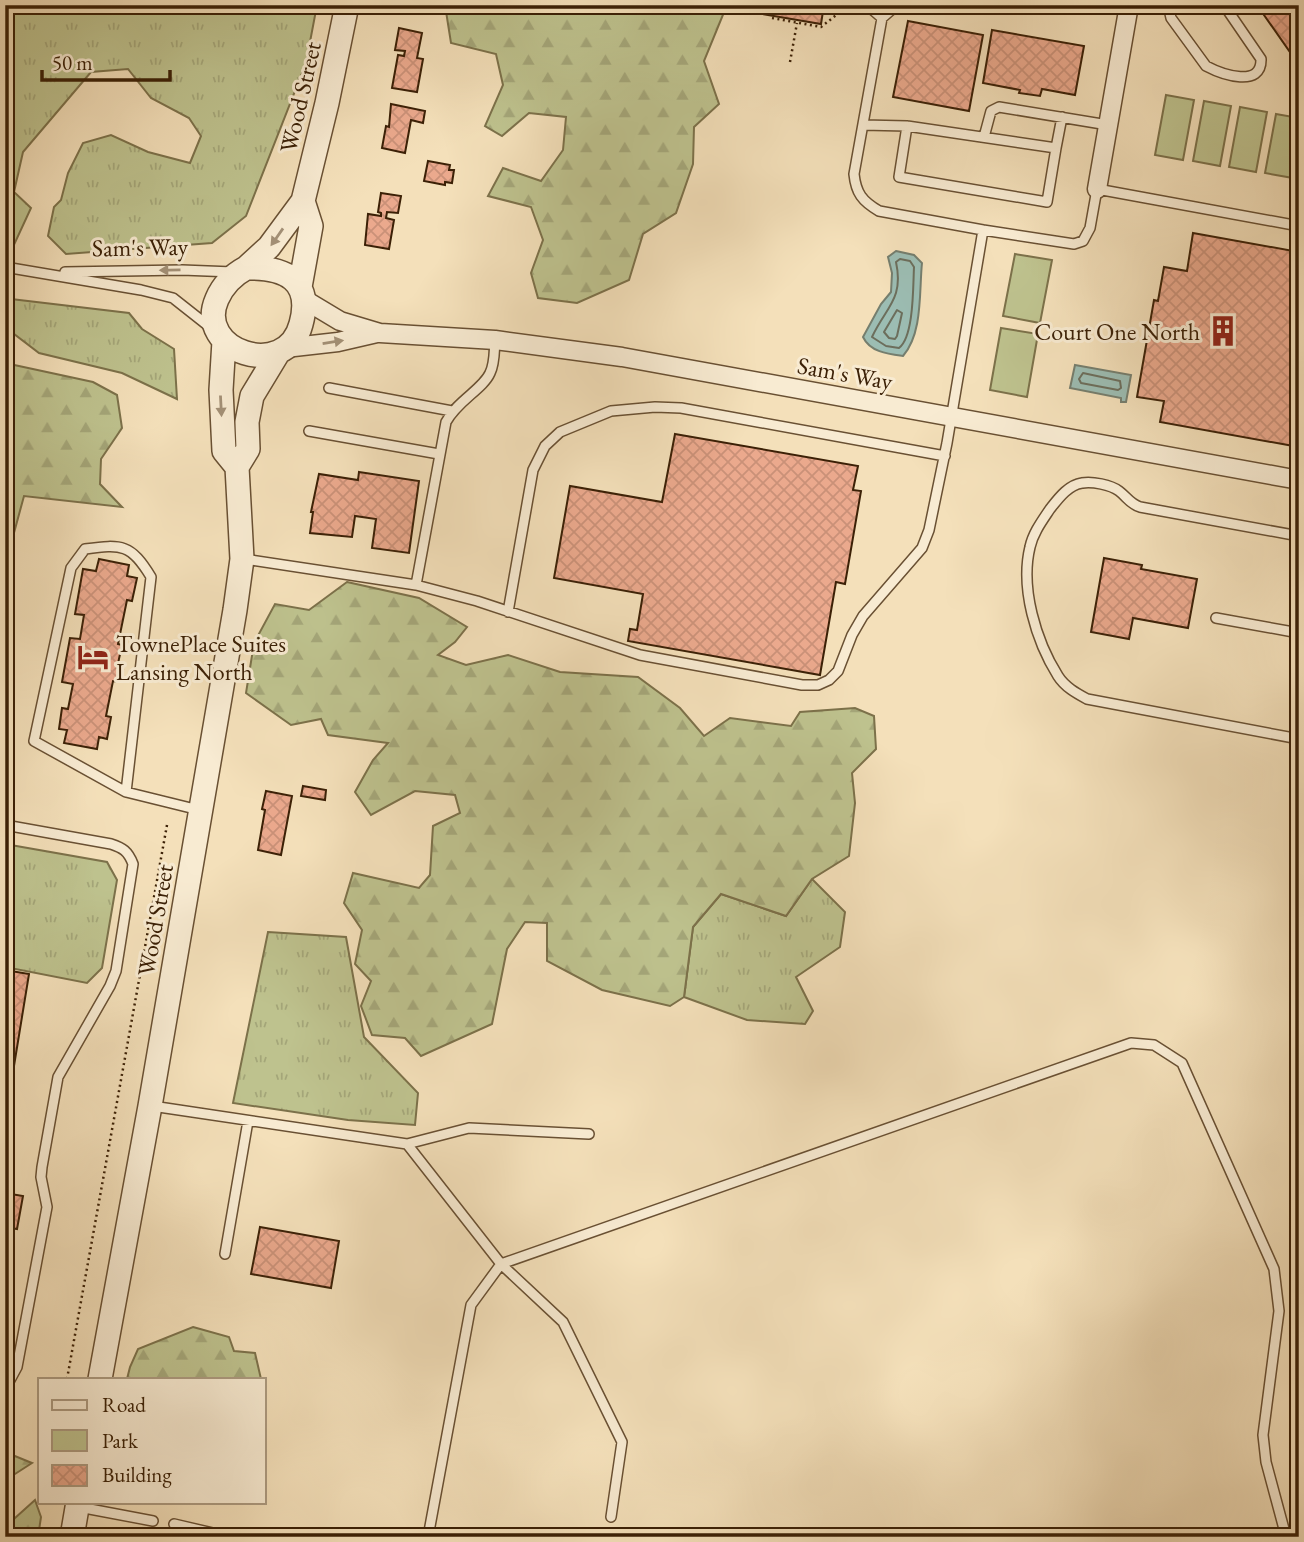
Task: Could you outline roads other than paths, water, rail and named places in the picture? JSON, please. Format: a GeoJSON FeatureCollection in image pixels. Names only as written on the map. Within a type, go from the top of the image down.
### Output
{"type":"FeatureCollection","features":[{"type":"Feature","properties":{"kind":"street","name":"Wood Street"},"geometry":{"type":"LineString","coordinates":[[242,271],[269,247],[303,201],[347,5]]}},
{"type":"Feature","properties":{"kind":"street"},"geometry":{"type":"LineString","coordinates":[[1097,189],[1129,5]]}},
{"type":"Feature","properties":{"kind":"street","name":"Wood Street"},"geometry":{"type":"LineString","coordinates":[[302,293],[311,226],[303,201]]}},
{"type":"Feature","properties":{"kind":"street"},"geometry":{"type":"LineString","coordinates":[[269,268],[286,275],[302,293],[300,329],[282,351],[250,355],[223,339],[215,325],[215,303],[222,287],[242,271],[269,268]]}},
{"type":"Feature","properties":{"kind":"street","name":"Sam's Way"},"geometry":{"type":"LineString","coordinates":[[302,293],[340,321],[380,332],[495,340],[622,357],[1299,480]]}},
{"type":"Feature","properties":{"kind":"street","name":"Sam's Way"},"geometry":{"type":"LineString","coordinates":[[282,351],[380,332]]}},
{"type":"Feature","properties":{"kind":"street","name":"Wood Street"},"geometry":{"type":"LineString","coordinates":[[223,339],[220,390],[224,451],[237,467]]}},
{"type":"Feature","properties":{"kind":"street","name":"Wood Street"},"geometry":{"type":"LineString","coordinates":[[100,1378],[150,1106],[242,559],[237,467],[248,449],[247,422],[252,396],[282,351]]}},
{"type":"Feature","properties":{"kind":"street"},"geometry":{"type":"LineString","coordinates":[[72,1537],[78,1504]]}},
{"type":"Feature","properties":{"kind":"lane"},"geometry":{"type":"LineString","coordinates":[[867,5],[882,18]]}},
{"type":"Feature","properties":{"kind":"lane"},"geometry":{"type":"LineString","coordinates":[[897,5],[882,18],[854,174],[856,190],[865,202],[879,211],[1074,244],[1083,241],[1090,228],[1097,189],[1299,226]]}},
{"type":"Feature","properties":{"kind":"lane"},"geometry":{"type":"LineString","coordinates":[[917,5],[938,9],[953,5]]}},
{"type":"Feature","properties":{"kind":"lane"},"geometry":{"type":"LineString","coordinates":[[1167,6],[1171,18],[1206,66],[1215,71],[1250,78],[1257,75],[1262,68],[1261,59],[1224,5]]}},
{"type":"Feature","properties":{"kind":"lane"},"geometry":{"type":"LineString","coordinates":[[984,137],[991,111],[999,107],[1108,125]]}},
{"type":"Feature","properties":{"kind":"lane"},"geometry":{"type":"LineString","coordinates":[[907,126],[899,177],[1047,202],[1062,117]]}},
{"type":"Feature","properties":{"kind":"lane"},"geometry":{"type":"LineString","coordinates":[[863,125],[907,126],[1056,148]]}},
{"type":"Feature","properties":{"kind":"lane"},"geometry":{"type":"LineString","coordinates":[[242,559],[416,585],[640,655],[802,685],[818,685],[829,680],[838,671],[852,635],[863,616],[922,548],[929,530],[983,230]]}},
{"type":"Feature","properties":{"kind":"lane","name":"Sam's Way"},"geometry":{"type":"LineString","coordinates":[[5,267],[141,289],[173,298],[223,339]]}},
{"type":"Feature","properties":{"kind":"lane","name":"Sam's Way"},"geometry":{"type":"LineString","coordinates":[[43,273],[242,271]]}},
{"type":"Feature","properties":{"kind":"lane"},"geometry":{"type":"LineString","coordinates":[[416,585],[446,422],[452,411],[488,378],[493,364],[495,340]]}},
{"type":"Feature","properties":{"kind":"lane"},"geometry":{"type":"LineString","coordinates":[[329,388],[452,411]]}},
{"type":"Feature","properties":{"kind":"lane"},"geometry":{"type":"LineString","coordinates":[[508,612],[533,470],[539,455],[549,441],[561,432],[611,411],[655,407],[681,408],[944,456]]}},
{"type":"Feature","properties":{"kind":"lane"},"geometry":{"type":"LineString","coordinates":[[309,431],[439,454]]}},
{"type":"Feature","properties":{"kind":"lane"},"geometry":{"type":"LineString","coordinates":[[1299,536],[1140,507],[1131,504],[1119,491],[1111,487],[1084,482],[1074,485],[1059,497],[1038,527],[1030,545],[1028,563],[1030,610],[1035,626],[1059,677],[1072,691],[1087,699],[1299,739]]}},
{"type":"Feature","properties":{"kind":"lane"},"geometry":{"type":"LineString","coordinates":[[126,792],[151,577],[138,555],[115,545],[85,549],[71,568],[34,741],[126,792],[201,810]]}},
{"type":"Feature","properties":{"kind":"lane"},"geometry":{"type":"LineString","coordinates":[[1216,618],[1299,633]]}},
{"type":"Feature","properties":{"kind":"lane"},"geometry":{"type":"LineString","coordinates":[[5,825],[111,844],[130,854],[133,863],[116,971],[58,1077],[41,1177],[47,1207],[17,1367],[5,1384]]}},
{"type":"Feature","properties":{"kind":"lane"},"geometry":{"type":"LineString","coordinates":[[428,1537],[471,1306],[501,1264],[1131,1043],[1154,1045],[1182,1063],[1274,1269],[1279,1311],[1263,1435],[1266,1462],[1284,1529],[1282,1537]]}},
{"type":"Feature","properties":{"kind":"lane"},"geometry":{"type":"LineString","coordinates":[[150,1106],[407,1144],[469,1128],[589,1134]]}},
{"type":"Feature","properties":{"kind":"lane"},"geometry":{"type":"LineString","coordinates":[[225,1254],[248,1121]]}},
{"type":"Feature","properties":{"kind":"lane"},"geometry":{"type":"LineString","coordinates":[[407,1144],[501,1264],[563,1322],[622,1442],[611,1517]]}},
{"type":"Feature","properties":{"kind":"lane"},"geometry":{"type":"LineString","coordinates":[[78,1504],[153,1521]]}},
{"type":"Feature","properties":{"kind":"lane"},"geometry":{"type":"LineString","coordinates":[[174,1524],[230,1537]]}},
{"type":"Feature","properties":{"kind":"water"},"geometry":{"type":"Polygon","coordinates":[[[896,251],[914,255],[922,263],[917,324],[903,356],[875,349],[863,337],[881,304],[891,292],[892,273],[888,257],[896,251]]]}},
{"type":"Feature","properties":{"kind":"water"},"geometry":{"type":"Polygon","coordinates":[[[1075,365],[1131,375],[1126,402],[1121,402],[1121,398],[1070,388],[1075,365]]]}},
{"type":"Feature","properties":{"kind":"place","name":"Court One North"},"geometry":{"type":"Point","coordinates":[1223,331]}},
{"type":"Feature","properties":{"kind":"place","name":"TownePlace Suites Lansing North"},"geometry":{"type":"Point","coordinates":[93,657]}}]}
